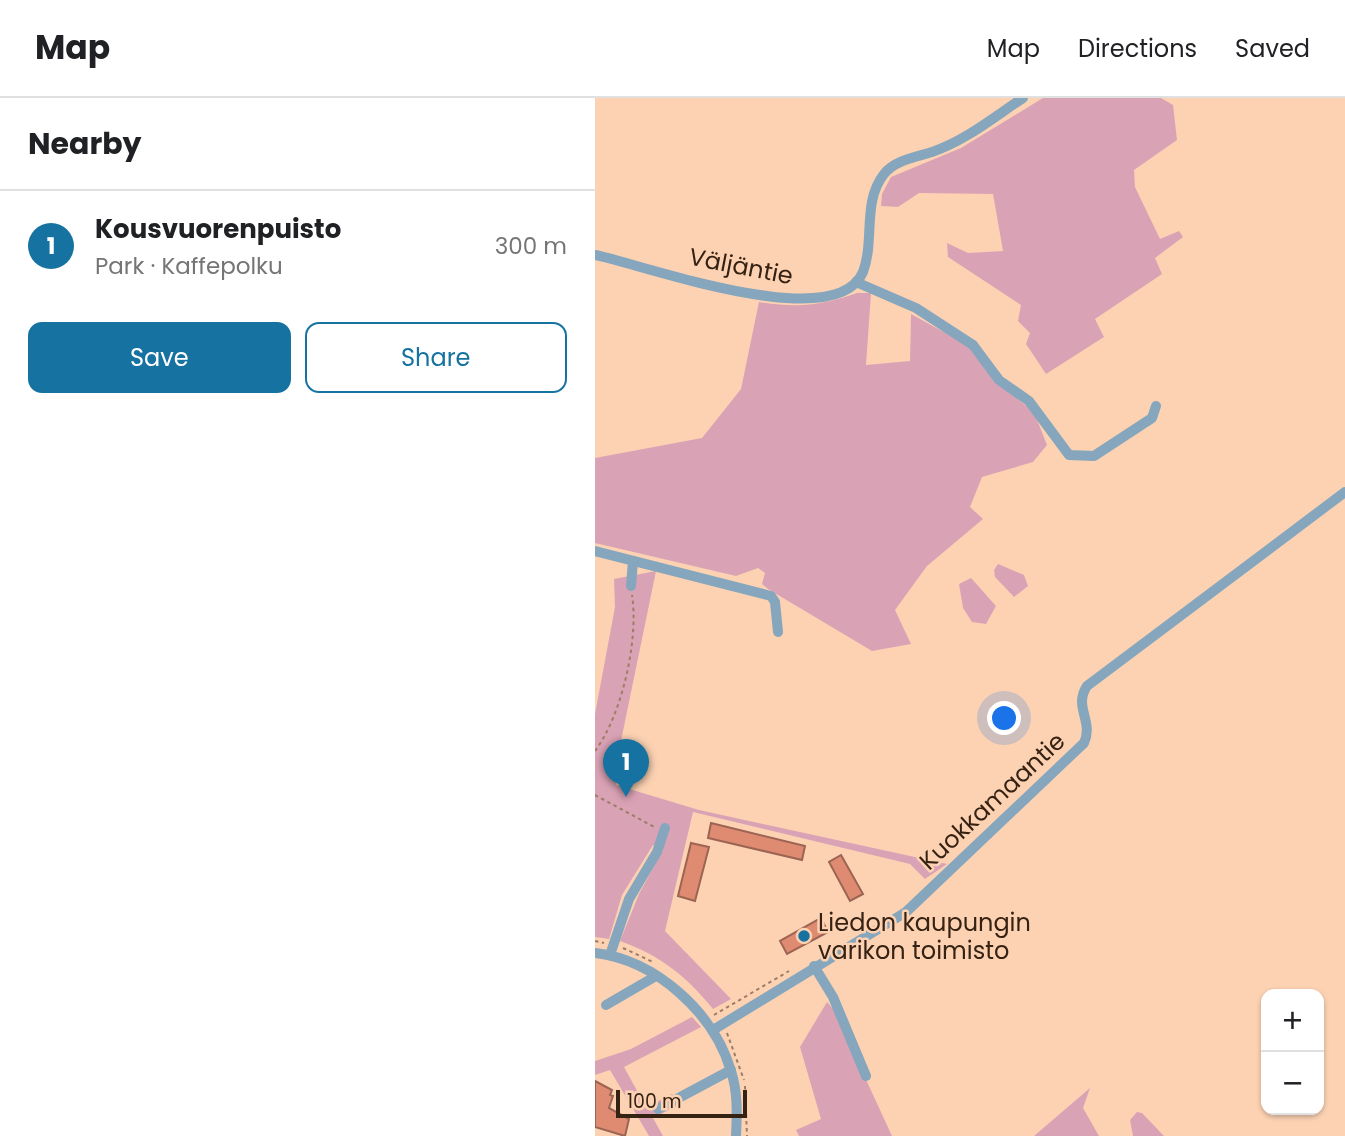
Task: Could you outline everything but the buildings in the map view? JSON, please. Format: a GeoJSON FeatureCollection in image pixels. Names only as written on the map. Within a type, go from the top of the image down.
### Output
{"type":"FeatureCollection","features":[{"type":"Feature","properties":{"kind":"street"},"geometry":{"type":"LineString","coordinates":[[1023,98],[953,144],[907,159],[885,171],[871,202],[867,254],[856,282],[916,307],[973,345],[999,380],[1029,401],[1059,446],[1069,455],[1094,456],[1152,418],[1156,405]]}},
{"type":"Feature","properties":{"kind":"street","name":"Väljäntie"},"geometry":{"type":"LineString","coordinates":[[595,255],[784,299],[825,297],[840,293],[856,282]]}},
{"type":"Feature","properties":{"kind":"street","name":"Kuokkamaantie"},"geometry":{"type":"LineString","coordinates":[[713,1030],[906,912],[1084,743],[1089,729],[1080,697],[1091,682],[1345,492]]}},
{"type":"Feature","properties":{"kind":"street"},"geometry":{"type":"LineString","coordinates":[[595,551],[771,596],[779,632]]}},
{"type":"Feature","properties":{"kind":"street"},"geometry":{"type":"LineString","coordinates":[[631,586],[633,561]]}},
{"type":"Feature","properties":{"kind":"street"},"geometry":{"type":"LineString","coordinates":[[611,950],[629,898],[657,852],[664,832]]}},
{"type":"Feature","properties":{"kind":"street"},"geometry":{"type":"LineString","coordinates":[[595,953],[611,950],[656,975],[699,1013],[713,1030],[731,1070],[736,1100],[736,1136]]}},
{"type":"Feature","properties":{"kind":"street"},"geometry":{"type":"LineString","coordinates":[[814,966],[833,997],[866,1076]]}},
{"type":"Feature","properties":{"kind":"street"},"geometry":{"type":"LineString","coordinates":[[606,1005],[656,975]]}},
{"type":"Feature","properties":{"kind":"street"},"geometry":{"type":"LineString","coordinates":[[658,1109],[731,1070]]}},
{"type":"Feature","properties":{"kind":"path"},"geometry":{"type":"LineString","coordinates":[[595,751],[614,715],[626,673],[632,638],[631,586]]}},
{"type":"Feature","properties":{"kind":"path"},"geometry":{"type":"LineString","coordinates":[[595,795],[664,832]]}},
{"type":"Feature","properties":{"kind":"path"},"geometry":{"type":"LineString","coordinates":[[714,1015],[798,966]]}},
{"type":"Feature","properties":{"kind":"shaded area"},"geometry":{"type":"Polygon","coordinates":[[[1043,98],[1161,98],[1173,105],[1177,140],[1134,170],[1135,187],[1160,239],[1179,231],[1183,237],[1155,258],[1162,274],[1095,319],[1104,337],[1046,374],[1026,344],[1030,333],[1018,321],[1021,305],[948,257],[947,243],[968,253],[1003,251],[993,194],[919,193],[898,207],[881,206],[882,194],[891,177],[961,148],[1043,98]]]}},
{"type":"Feature","properties":{"kind":"shaded area"},"geometry":{"type":"Polygon","coordinates":[[[857,293],[871,293],[866,365],[910,361],[911,314],[969,346],[997,382],[1034,412],[1047,445],[1033,462],[982,477],[970,507],[983,519],[927,566],[895,610],[911,644],[872,651],[768,589],[762,584],[765,573],[758,568],[736,576],[595,543],[595,458],[702,438],[741,389],[759,302],[808,305],[857,293]]]}},
{"type":"Feature","properties":{"kind":"shaded area"},"geometry":{"type":"Polygon","coordinates":[[[998,564],[1024,575],[1028,586],[1014,597],[995,577],[994,570],[998,564]]]}},
{"type":"Feature","properties":{"kind":"shaded area"},"geometry":{"type":"Polygon","coordinates":[[[656,571],[615,770],[616,785],[699,810],[947,864],[925,879],[910,864],[693,812],[665,931],[731,999],[713,1009],[672,968],[648,953],[620,941],[639,894],[663,850],[653,845],[622,895],[609,939],[595,937],[595,714],[615,607],[614,579],[656,571]]]}},
{"type":"Feature","properties":{"kind":"shaded area"},"geometry":{"type":"Polygon","coordinates":[[[971,578],[996,606],[986,624],[972,622],[963,608],[959,584],[971,578]]]}},
{"type":"Feature","properties":{"kind":"shaded area"},"geometry":{"type":"Polygon","coordinates":[[[827,1002],[834,1010],[892,1136],[799,1136],[796,1130],[821,1119],[800,1047],[827,1002]]]}},
{"type":"Feature","properties":{"kind":"shaded area"},"geometry":{"type":"Polygon","coordinates":[[[692,1017],[701,1027],[624,1067],[646,1107],[672,1094],[679,1105],[653,1118],[663,1136],[649,1136],[610,1070],[595,1075],[595,1061],[631,1049],[692,1017]]]}},
{"type":"Feature","properties":{"kind":"shaded area"},"geometry":{"type":"Polygon","coordinates":[[[1090,1088],[1083,1108],[1099,1136],[1034,1136],[1090,1088]]]}},
{"type":"Feature","properties":{"kind":"shaded area"},"geometry":{"type":"Polygon","coordinates":[[[1137,1112],[1142,1113],[1164,1136],[1133,1136],[1130,1120],[1137,1112]]]}},
{"type":"Feature","properties":{"kind":"place","name":"Kousvuorenpuisto"},"geometry":{"type":"Point","coordinates":[626,797]}},
{"type":"Feature","properties":{"kind":"place","name":"Liedon kaupungin varikon toimisto"},"geometry":{"type":"Point","coordinates":[804,936]}}]}
